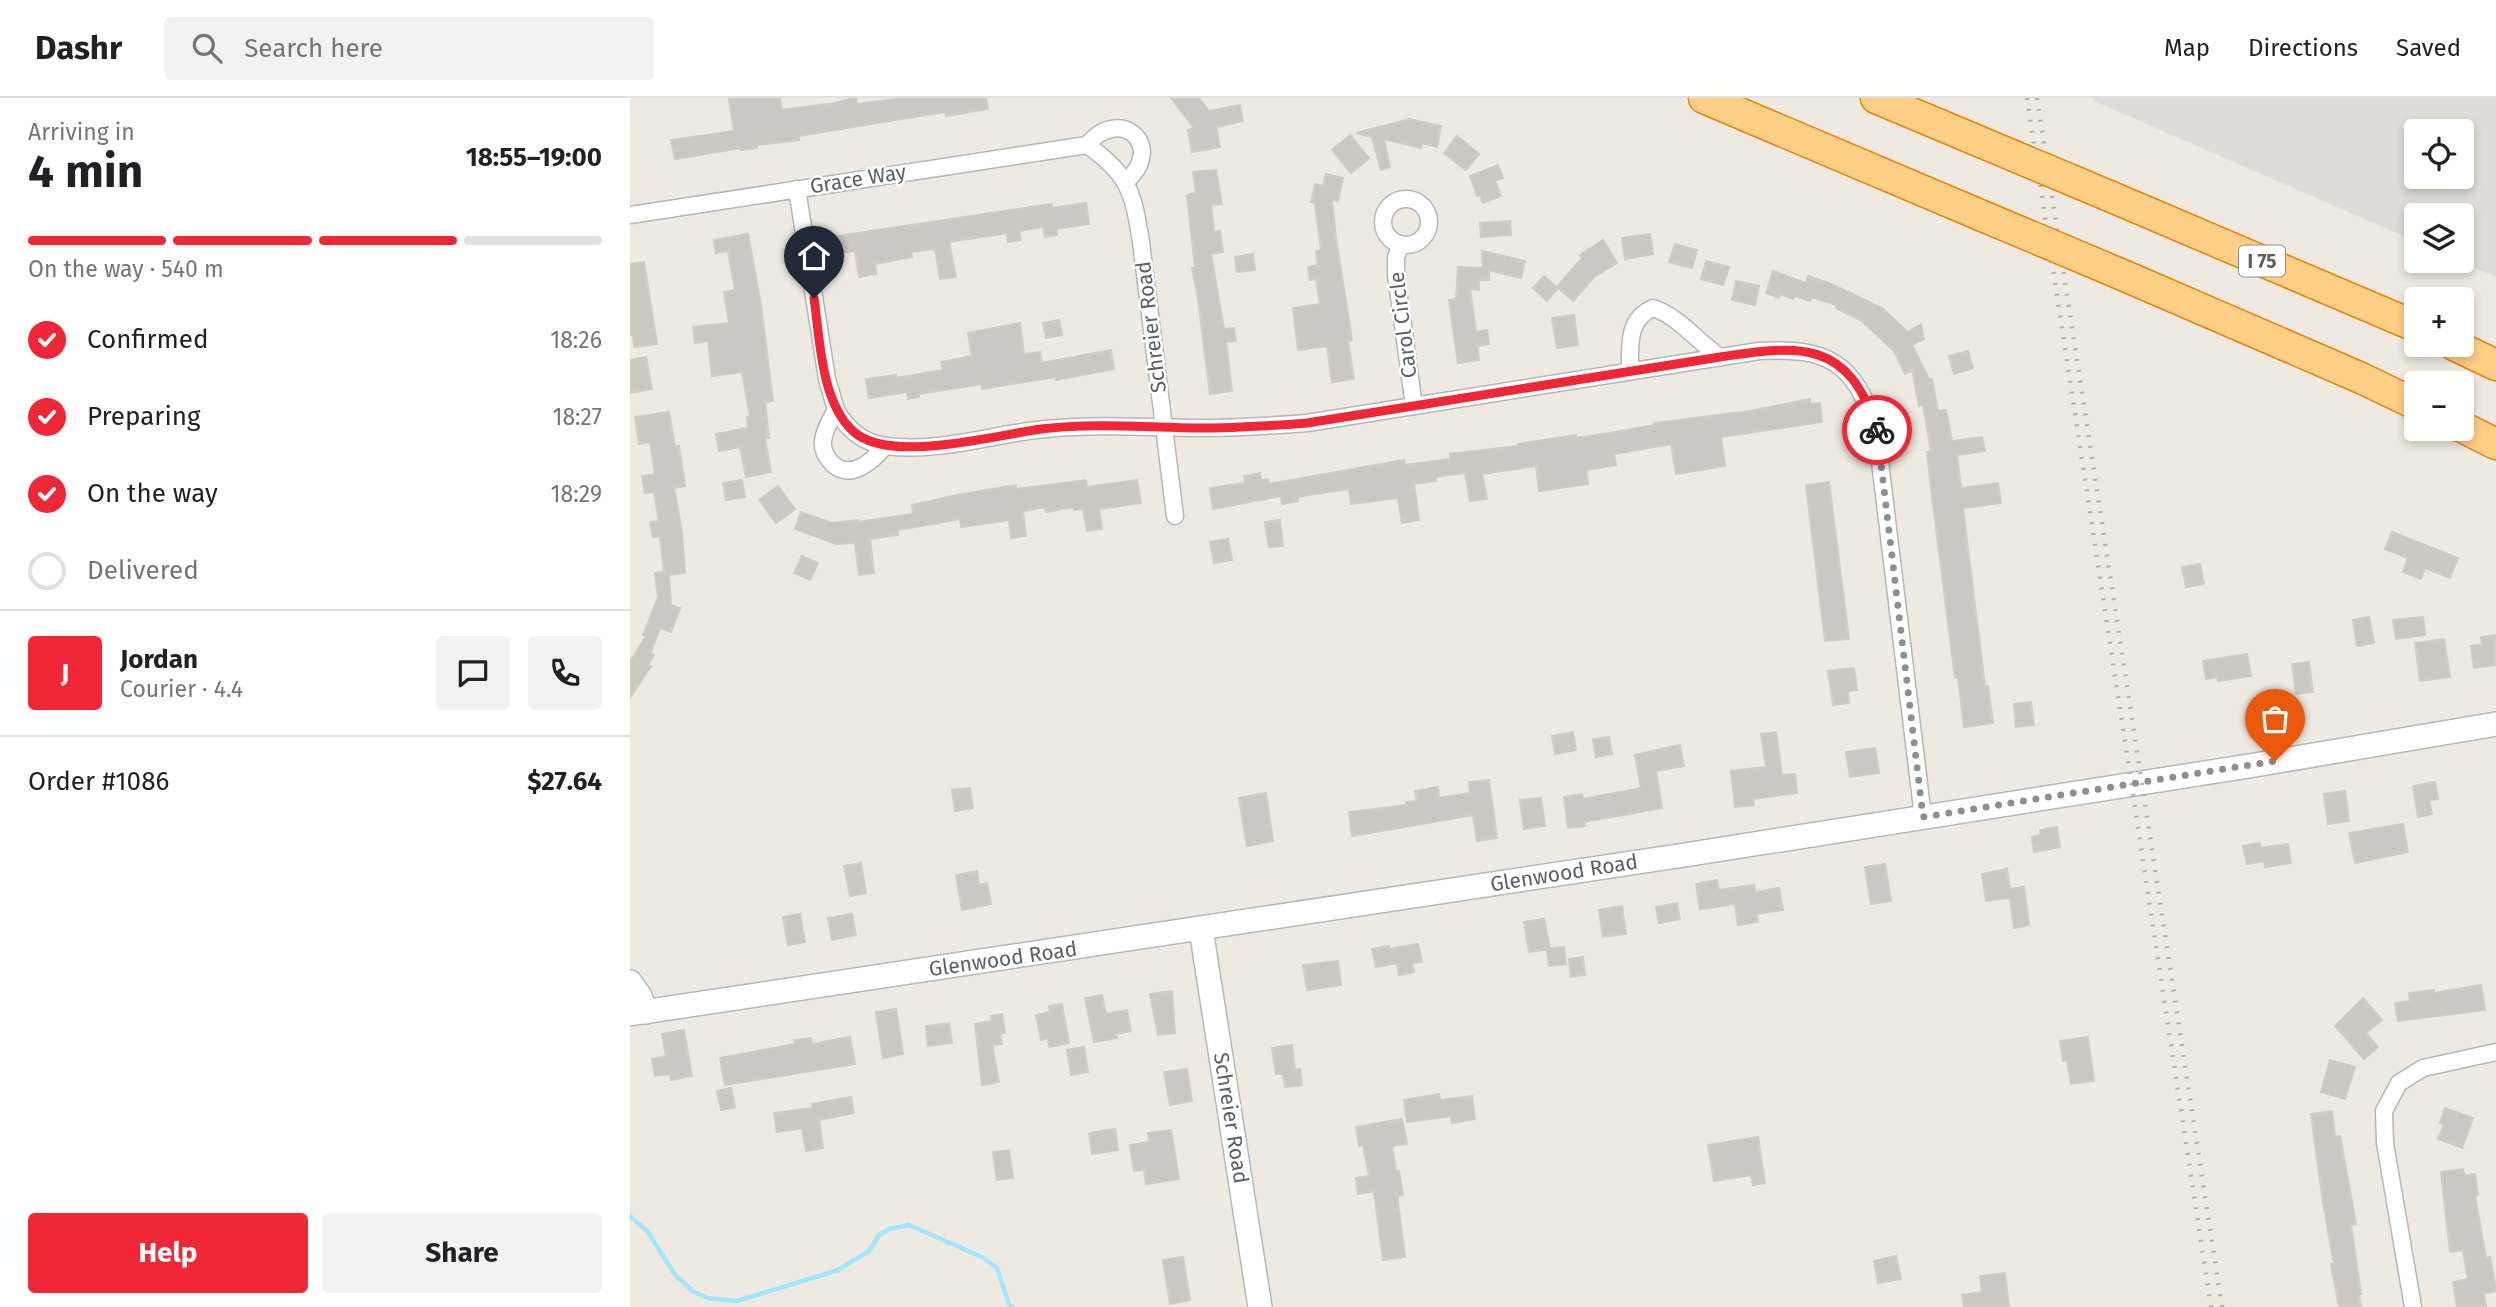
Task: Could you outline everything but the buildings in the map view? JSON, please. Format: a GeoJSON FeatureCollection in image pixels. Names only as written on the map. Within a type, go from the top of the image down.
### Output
{"type":"FeatureCollection","features":[{"type":"Feature","properties":{"kind":"highway"},"geometry":{"type":"LineString","coordinates":[[1704,98],[2118,273],[2404,399]]}},
{"type":"Feature","properties":{"kind":"highway","name":"I 75"},"geometry":{"type":"LineString","coordinates":[[1876,98],[2404,321]]}},
{"type":"Feature","properties":{"kind":"highway"},"geometry":{"type":"LineString","coordinates":[[2474,355],[2496,365]]}},
{"type":"Feature","properties":{"kind":"highway"},"geometry":{"type":"LineString","coordinates":[[2474,433],[2496,444]]}},
{"type":"Feature","properties":{"kind":"street"},"geometry":{"type":"LineString","coordinates":[[1087,145],[1102,131],[1115,127],[1129,130],[1139,139],[1143,155],[1140,167],[1125,182]]}},
{"type":"Feature","properties":{"kind":"street","name":"Schreier Road"},"geometry":{"type":"LineString","coordinates":[[1087,145],[1125,182],[1133,197],[1175,516]]}},
{"type":"Feature","properties":{"kind":"street","name":"Grace Way"},"geometry":{"type":"LineString","coordinates":[[630,215],[1087,145]]}},
{"type":"Feature","properties":{"kind":"street"},"geometry":{"type":"LineString","coordinates":[[797,189],[827,379],[836,410],[856,434],[885,446],[931,446],[1079,426],[1250,428],[1307,423],[1720,357],[1782,350],[1817,353],[1833,361],[1851,377],[1869,407],[1881,452],[1923,817]]}},
{"type":"Feature","properties":{"kind":"street","name":"Carol Circle"},"geometry":{"type":"LineString","coordinates":[[1401,244],[1396,257],[1396,275],[1414,406]]}},
{"type":"Feature","properties":{"kind":"street"},"geometry":{"type":"LineString","coordinates":[[1630,371],[1633,326],[1640,313],[1653,308],[1665,312],[1702,345],[1720,357]]}},
{"type":"Feature","properties":{"kind":"street"},"geometry":{"type":"LineString","coordinates":[[836,410],[823,440],[824,453],[835,468],[848,471],[861,468],[885,446]]}},
{"type":"Feature","properties":{"kind":"street","name":"Glenwood Road"},"geometry":{"type":"LineString","coordinates":[[638,1013],[1923,817],[2496,724]]}},
{"type":"Feature","properties":{"kind":"street","name":"Schreier Road"},"geometry":{"type":"LineString","coordinates":[[1201,929],[1260,1307]]}},
{"type":"Feature","properties":{"kind":"street"},"geometry":{"type":"LineString","coordinates":[[630,982],[640,996],[638,1013]]}},
{"type":"Feature","properties":{"kind":"street"},"geometry":{"type":"LineString","coordinates":[[2413,1307],[2385,1143],[2384,1111],[2399,1083],[2423,1068],[2496,1052]]}},
{"type":"Feature","properties":{"kind":"shaded area"},"geometry":{"type":"Polygon","coordinates":[[[2094,98],[2496,98],[2496,277],[2474,267],[2474,203],[2404,203],[2404,236],[2094,101],[2094,98]]]}},
{"type":"Feature","properties":{"kind":"waterway"},"geometry":{"type":"LineString","coordinates":[[630,1216],[647,1231],[676,1276],[694,1292],[708,1298],[737,1301],[838,1270],[869,1251],[879,1235],[889,1229],[909,1225],[982,1257],[997,1268],[1009,1304],[1013,1307]]}},
{"type":"Feature","properties":{"kind":"railway"},"geometry":{"type":"LineString","coordinates":[[2027,98],[2211,1307]]}},
{"type":"Feature","properties":{"kind":"railway"},"geometry":{"type":"LineString","coordinates":[[2037,98],[2222,1307]]}},
{"type":"Feature","properties":{"kind":"way so far"},"geometry":{"type":"LineString","coordinates":[[1877,430],[1923,817],[2275,761]]}},
{"type":"Feature","properties":{"kind":"route"},"geometry":{"type":"LineString","coordinates":[[814,298],[827,379],[836,410],[856,434],[885,446],[931,446],[1044,429],[1090,426],[1250,428],[1307,423],[1759,351],[1782,350],[1817,353],[1843,369],[1858,387],[1877,430]]}}]}
